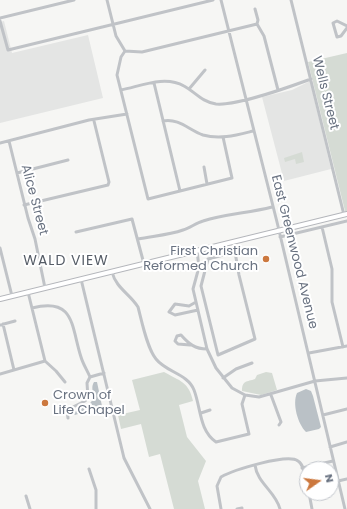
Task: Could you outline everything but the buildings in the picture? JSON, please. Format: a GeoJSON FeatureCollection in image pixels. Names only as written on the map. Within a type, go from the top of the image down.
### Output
{"type":"FeatureCollection","features":[{"type":"Feature","properties":{"kind":"main road"},"geometry":{"type":"LineString","coordinates":[[0,299],[346,215]]}},
{"type":"Feature","properties":{"kind":"street"},"geometry":{"type":"LineString","coordinates":[[74,0],[61,1],[0,20],[8,50],[213,0]]}},
{"type":"Feature","properties":{"kind":"street"},"geometry":{"type":"LineString","coordinates":[[107,0],[118,42],[125,51],[142,52],[257,24]]}},
{"type":"Feature","properties":{"kind":"street","name":"East Greenwood Avenue"},"geometry":{"type":"LineString","coordinates":[[221,0],[309,353],[333,461]]}},
{"type":"Feature","properties":{"kind":"street","name":"Wells Street"},"geometry":{"type":"LineString","coordinates":[[291,0],[346,215]]}},
{"type":"Feature","properties":{"kind":"street"},"geometry":{"type":"LineString","coordinates":[[255,9],[258,20],[257,24],[264,36],[278,90]]}},
{"type":"Feature","properties":{"kind":"street"},"geometry":{"type":"LineString","coordinates":[[337,21],[347,27],[339,37],[336,34],[334,23],[337,21]]}},
{"type":"Feature","properties":{"kind":"street"},"geometry":{"type":"LineString","coordinates":[[125,51],[121,57],[117,69],[148,198],[232,178],[223,137]]}},
{"type":"Feature","properties":{"kind":"street"},"geometry":{"type":"LineString","coordinates":[[189,89],[205,70]]}},
{"type":"Feature","properties":{"kind":"street"},"geometry":{"type":"LineString","coordinates":[[121,90],[154,82],[172,81],[189,89],[199,98],[215,104],[245,99],[311,79]]}},
{"type":"Feature","properties":{"kind":"street"},"geometry":{"type":"LineString","coordinates":[[154,82],[180,191]]}},
{"type":"Feature","properties":{"kind":"street"},"geometry":{"type":"LineString","coordinates":[[0,143],[88,120],[94,121],[127,114]]}},
{"type":"Feature","properties":{"kind":"street"},"geometry":{"type":"LineString","coordinates":[[163,121],[174,120],[205,135],[223,137],[253,131]]}},
{"type":"Feature","properties":{"kind":"street"},"geometry":{"type":"LineString","coordinates":[[24,205],[108,185],[109,182],[94,121]]}},
{"type":"Feature","properties":{"kind":"street","name":"Alice Street"},"geometry":{"type":"LineString","coordinates":[[9,140],[24,205],[35,239],[45,288]]}},
{"type":"Feature","properties":{"kind":"street"},"geometry":{"type":"LineString","coordinates":[[17,173],[68,160]]}},
{"type":"Feature","properties":{"kind":"street"},"geometry":{"type":"LineString","coordinates":[[204,167],[207,184]]}},
{"type":"Feature","properties":{"kind":"street"},"geometry":{"type":"LineString","coordinates":[[138,239],[185,230],[200,221],[227,215],[245,214],[272,207]]}},
{"type":"Feature","properties":{"kind":"street"},"geometry":{"type":"LineString","coordinates":[[76,232],[130,219],[133,220],[144,264]]}},
{"type":"Feature","properties":{"kind":"street"},"geometry":{"type":"LineString","coordinates":[[280,237],[347,221]]}},
{"type":"Feature","properties":{"kind":"street"},"geometry":{"type":"LineString","coordinates":[[322,227],[332,269],[332,302],[342,347]]}},
{"type":"Feature","properties":{"kind":"street"},"geometry":{"type":"LineString","coordinates":[[0,248],[12,296]]}},
{"type":"Feature","properties":{"kind":"street"},"geometry":{"type":"LineString","coordinates":[[197,250],[199,267],[193,289],[207,349],[223,378],[232,388],[245,395],[259,397],[271,395],[315,381],[347,378]]}},
{"type":"Feature","properties":{"kind":"street"},"geometry":{"type":"LineString","coordinates":[[211,358],[255,340],[235,252],[208,259],[201,286],[218,354]]}},
{"type":"Feature","properties":{"kind":"street"},"geometry":{"type":"LineString","coordinates":[[112,272],[117,285],[133,300],[138,307],[156,358],[164,366],[188,381],[194,389],[205,431],[216,442],[249,434],[242,404],[245,395]]}},
{"type":"Feature","properties":{"kind":"street"},"geometry":{"type":"LineString","coordinates":[[81,279],[124,458],[148,508]]}},
{"type":"Feature","properties":{"kind":"street"},"geometry":{"type":"LineString","coordinates":[[28,292],[45,361],[65,382]]}},
{"type":"Feature","properties":{"kind":"street"},"geometry":{"type":"LineString","coordinates":[[196,302],[189,306],[176,304],[169,312],[175,315],[198,310]]}},
{"type":"Feature","properties":{"kind":"street"},"geometry":{"type":"LineString","coordinates":[[32,308],[51,305],[63,309],[69,314],[82,360],[90,377]]}},
{"type":"Feature","properties":{"kind":"street"},"geometry":{"type":"LineString","coordinates":[[199,315],[207,313]]}},
{"type":"Feature","properties":{"kind":"street"},"geometry":{"type":"LineString","coordinates":[[14,370],[1,324],[15,321]]}},
{"type":"Feature","properties":{"kind":"street"},"geometry":{"type":"LineString","coordinates":[[190,345],[181,335],[177,336],[175,341],[178,344],[207,349]]}},
{"type":"Feature","properties":{"kind":"street"},"geometry":{"type":"LineString","coordinates":[[309,353],[347,346]]}},
{"type":"Feature","properties":{"kind":"street"},"geometry":{"type":"LineString","coordinates":[[0,374],[45,361]]}},
{"type":"Feature","properties":{"kind":"street"},"geometry":{"type":"LineString","coordinates":[[223,378],[236,369],[252,363]]}},
{"type":"Feature","properties":{"kind":"street"},"geometry":{"type":"LineString","coordinates":[[68,418],[67,410],[88,399],[87,383],[90,377],[104,373]]}},
{"type":"Feature","properties":{"kind":"street"},"geometry":{"type":"LineString","coordinates":[[271,395],[281,422],[279,425]]}},
{"type":"Feature","properties":{"kind":"street"},"geometry":{"type":"LineString","coordinates":[[323,415],[347,409]]}},
{"type":"Feature","properties":{"kind":"street"},"geometry":{"type":"LineString","coordinates":[[200,413],[210,410]]}},
{"type":"Feature","properties":{"kind":"street"},"geometry":{"type":"LineString","coordinates":[[330,447],[347,442]]}},
{"type":"Feature","properties":{"kind":"street"},"geometry":{"type":"LineString","coordinates":[[221,509],[216,486],[221,476],[287,457],[299,461]]}},
{"type":"Feature","properties":{"kind":"street"},"geometry":{"type":"LineString","coordinates":[[255,465],[261,480],[276,498],[280,509]]}},
{"type":"Feature","properties":{"kind":"street"},"geometry":{"type":"LineString","coordinates":[[89,469],[96,490],[96,509]]}},
{"type":"Feature","properties":{"kind":"street","name":"East Greenwood Avenue"},"geometry":{"type":"LineString","coordinates":[[339,485],[345,509]]}},
{"type":"Feature","properties":{"kind":"street"},"geometry":{"type":"LineString","coordinates":[[26,496],[30,509]]}},
{"type":"Feature","properties":{"kind":"street"},"geometry":{"type":"LineString","coordinates":[[237,509],[242,508]]}},
{"type":"Feature","properties":{"kind":"shaded area"},"geometry":{"type":"Polygon","coordinates":[[[4,21],[12,53],[88,35],[103,98],[0,123],[0,22],[4,21]]]}},
{"type":"Feature","properties":{"kind":"shaded area"},"geometry":{"type":"Polygon","coordinates":[[[347,53],[347,212],[345,211],[308,62],[347,53]]]}},
{"type":"Feature","properties":{"kind":"shaded area"},"geometry":{"type":"Polygon","coordinates":[[[310,81],[331,169],[284,181],[262,97],[292,90],[310,81]]]}},
{"type":"Feature","properties":{"kind":"shaded area"},"geometry":{"type":"Polygon","coordinates":[[[302,152],[304,162],[296,164],[295,159],[285,162],[284,158],[302,152]]]}},
{"type":"Feature","properties":{"kind":"shaded area"},"geometry":{"type":"Polygon","coordinates":[[[164,372],[179,380],[186,386],[193,401],[179,405],[187,437],[206,461],[198,481],[205,509],[174,509],[160,454],[149,457],[141,424],[121,429],[118,415],[140,410],[132,380],[164,372]]]}},
{"type":"Feature","properties":{"kind":"shaded area"},"geometry":{"type":"Polygon","coordinates":[[[266,372],[272,373],[277,390],[261,395],[242,391],[244,383],[255,379],[257,375],[266,372]]]}},
{"type":"Feature","properties":{"kind":"shaded area"},"geometry":{"type":"Polygon","coordinates":[[[94,382],[97,382],[102,406],[75,415],[73,413],[89,404],[93,399],[92,387],[94,382]]]}},
{"type":"Feature","properties":{"kind":"shaded area"},"geometry":{"type":"Polygon","coordinates":[[[306,389],[311,391],[313,396],[321,427],[319,429],[306,432],[298,419],[295,403],[297,393],[306,389]]]}},
{"type":"Feature","properties":{"kind":"place","name":"First Christian Reformed Church"},"geometry":{"type":"Point","coordinates":[266,259]}},
{"type":"Feature","properties":{"kind":"place","name":"Crown of Life Chapel"},"geometry":{"type":"Point","coordinates":[45,403]}},
{"type":"Feature","properties":{"kind":"district","name":"WALD VIEW"},"geometry":{"type":"Point","coordinates":[66,261]}}]}
